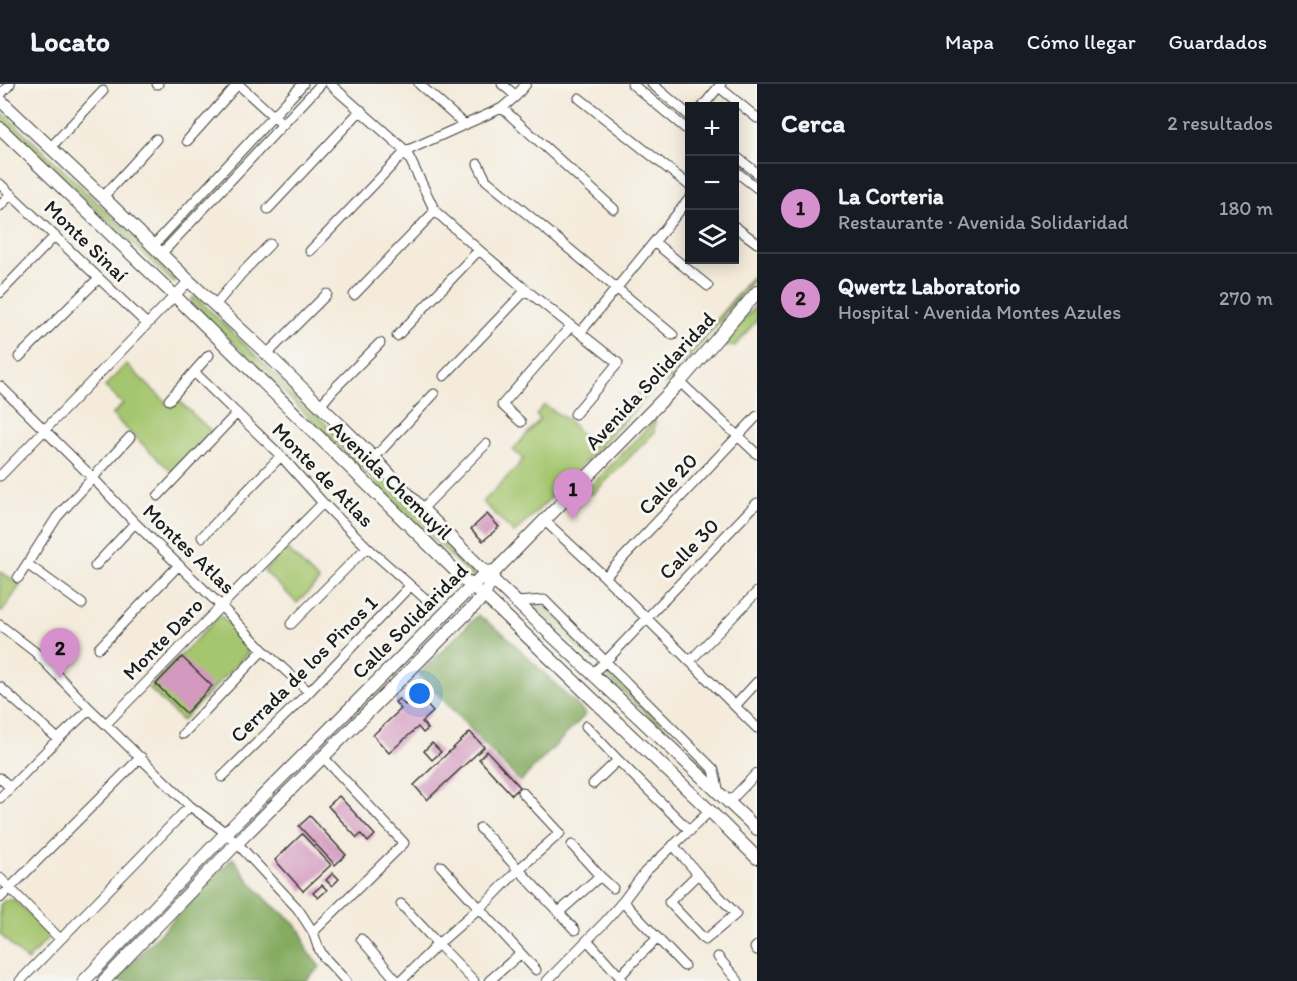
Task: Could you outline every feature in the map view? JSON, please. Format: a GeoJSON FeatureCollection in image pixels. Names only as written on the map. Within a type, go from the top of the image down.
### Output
{"type":"FeatureCollection","features":[{"type":"Feature","properties":{"kind":"main road","name":"Avenida Chemuyil"},"geometry":{"type":"LineString","coordinates":[[0,100],[374,458],[422,509],[491,574],[516,602],[756,826]]}},
{"type":"Feature","properties":{"kind":"main road","name":"Avenida Chemuyil"},"geometry":{"type":"LineString","coordinates":[[0,128],[472,587],[757,858]]}},
{"type":"Feature","properties":{"kind":"main road","name":"Avenida Solidaridad"},"geometry":{"type":"LineString","coordinates":[[491,574],[680,382],[757,292]]}},
{"type":"Feature","properties":{"kind":"main road","name":"Calle Solidaridad"},"geometry":{"type":"LineString","coordinates":[[84,981],[226,833],[443,614],[472,587],[491,574]]}},
{"type":"Feature","properties":{"kind":"main road","name":"Calle Solidaridad"},"geometry":{"type":"LineString","coordinates":[[104,981],[237,843],[484,596],[491,574]]}},
{"type":"Feature","properties":{"kind":"street"},"geometry":{"type":"LineString","coordinates":[[0,95],[10,84]]}},
{"type":"Feature","properties":{"kind":"street"},"geometry":{"type":"LineString","coordinates":[[187,141],[238,84],[283,124]]}},
{"type":"Feature","properties":{"kind":"street"},"geometry":{"type":"LineString","coordinates":[[157,250],[303,84]]}},
{"type":"Feature","properties":{"kind":"street"},"geometry":{"type":"LineString","coordinates":[[157,250],[321,84]]}},
{"type":"Feature","properties":{"kind":"street"},"geometry":{"type":"LineString","coordinates":[[330,84],[406,151],[435,211],[526,290],[618,363],[575,414]]}},
{"type":"Feature","properties":{"kind":"street"},"geometry":{"type":"LineString","coordinates":[[419,84],[465,125]]}},
{"type":"Feature","properties":{"kind":"street"},"geometry":{"type":"LineString","coordinates":[[502,84],[516,96]]}},
{"type":"Feature","properties":{"kind":"street"},"geometry":{"type":"LineString","coordinates":[[310,251],[406,151],[502,108],[526,84]]}},
{"type":"Feature","properties":{"kind":"street"},"geometry":{"type":"LineString","coordinates":[[632,84],[685,125]]}},
{"type":"Feature","properties":{"kind":"street"},"geometry":{"type":"LineString","coordinates":[[652,84],[685,112]]}},
{"type":"Feature","properties":{"kind":"street"},"geometry":{"type":"LineString","coordinates":[[706,102],[720,85],[757,118]]}},
{"type":"Feature","properties":{"kind":"street"},"geometry":{"type":"LineString","coordinates":[[51,147],[103,91]]}},
{"type":"Feature","properties":{"kind":"street"},"geometry":{"type":"LineString","coordinates":[[579,98],[685,182]]}},
{"type":"Feature","properties":{"kind":"street"},"geometry":{"type":"LineString","coordinates":[[502,108],[614,209]]}},
{"type":"Feature","properties":{"kind":"street"},"geometry":{"type":"LineString","coordinates":[[268,209],[361,110]]}},
{"type":"Feature","properties":{"kind":"street"},"geometry":{"type":"LineString","coordinates":[[103,197],[156,139]]}},
{"type":"Feature","properties":{"kind":"street"},"geometry":{"type":"LineString","coordinates":[[737,156],[757,173]]}},
{"type":"Feature","properties":{"kind":"street"},"geometry":{"type":"LineString","coordinates":[[478,164],[486,180],[673,335]]}},
{"type":"Feature","properties":{"kind":"street"},"geometry":{"type":"LineString","coordinates":[[739,173],[757,188]]}},
{"type":"Feature","properties":{"kind":"street","name":"Monte Sinaí"},"geometry":{"type":"LineString","coordinates":[[0,184],[147,324]]}},
{"type":"Feature","properties":{"kind":"street"},"geometry":{"type":"LineString","coordinates":[[0,206],[11,194]]}},
{"type":"Feature","properties":{"kind":"street"},"geometry":{"type":"LineString","coordinates":[[580,333],[685,204]]}},
{"type":"Feature","properties":{"kind":"street"},"geometry":{"type":"LineString","coordinates":[[354,296],[435,211]]}},
{"type":"Feature","properties":{"kind":"street"},"geometry":{"type":"LineString","coordinates":[[739,229],[757,243]]}},
{"type":"Feature","properties":{"kind":"street"},"geometry":{"type":"LineString","coordinates":[[0,293],[55,236]]}},
{"type":"Feature","properties":{"kind":"street"},"geometry":{"type":"LineString","coordinates":[[654,242],[708,286]]}},
{"type":"Feature","properties":{"kind":"street"},"geometry":{"type":"LineString","coordinates":[[215,305],[270,244]]}},
{"type":"Feature","properties":{"kind":"street"},"geometry":{"type":"LineString","coordinates":[[397,336],[479,250]]}},
{"type":"Feature","properties":{"kind":"street"},"geometry":{"type":"LineString","coordinates":[[19,357],[99,278]]}},
{"type":"Feature","properties":{"kind":"street"},"geometry":{"type":"LineString","coordinates":[[0,476],[189,281]]}},
{"type":"Feature","properties":{"kind":"street"},"geometry":{"type":"LineString","coordinates":[[444,376],[526,290]]}},
{"type":"Feature","properties":{"kind":"street"},"geometry":{"type":"LineString","coordinates":[[267,354],[327,294]]}},
{"type":"Feature","properties":{"kind":"street"},"geometry":{"type":"LineString","coordinates":[[521,422],[502,405],[571,326]]}},
{"type":"Feature","properties":{"kind":"street"},"geometry":{"type":"LineString","coordinates":[[320,406],[380,343]]}},
{"type":"Feature","properties":{"kind":"street"},"geometry":{"type":"LineString","coordinates":[[169,400],[209,355]]}},
{"type":"Feature","properties":{"kind":"street","name":"Monte de Atlas"},"geometry":{"type":"LineString","coordinates":[[194,372],[281,456],[322,503],[429,602]]}},
{"type":"Feature","properties":{"kind":"street"},"geometry":{"type":"LineString","coordinates":[[680,382],[757,454]]}},
{"type":"Feature","properties":{"kind":"street"},"geometry":{"type":"LineString","coordinates":[[0,386],[44,430]]}},
{"type":"Feature","properties":{"kind":"street"},"geometry":{"type":"LineString","coordinates":[[374,458],[434,394]]}},
{"type":"Feature","properties":{"kind":"street"},"geometry":{"type":"LineString","coordinates":[[158,496],[237,413]]}},
{"type":"Feature","properties":{"kind":"street","name":"Calle 20"},"geometry":{"type":"LineString","coordinates":[[605,577],[757,416]]}},
{"type":"Feature","properties":{"kind":"street","name":"Montes Atlas"},"geometry":{"type":"LineString","coordinates":[[44,430],[263,650],[309,692]]}},
{"type":"Feature","properties":{"kind":"street"},"geometry":{"type":"LineString","coordinates":[[18,578],[57,517],[130,437]]}},
{"type":"Feature","properties":{"kind":"street"},"geometry":{"type":"LineString","coordinates":[[422,509],[486,444]]}},
{"type":"Feature","properties":{"kind":"street"},"geometry":{"type":"LineString","coordinates":[[202,537],[281,456]]}},
{"type":"Feature","properties":{"kind":"street","name":"Monte Daro"},"geometry":{"type":"LineString","coordinates":[[106,724],[322,503]]}},
{"type":"Feature","properties":{"kind":"street","name":"Calle 30"},"geometry":{"type":"LineString","coordinates":[[593,673],[757,503]]}},
{"type":"Feature","properties":{"kind":"street"},"geometry":{"type":"LineString","coordinates":[[544,520],[605,577],[757,728]]}},
{"type":"Feature","properties":{"kind":"street"},"geometry":{"type":"LineString","coordinates":[[95,566],[135,523]]}},
{"type":"Feature","properties":{"kind":"street"},"geometry":{"type":"LineString","coordinates":[[291,624],[368,547]]}},
{"type":"Feature","properties":{"kind":"street"},"geometry":{"type":"LineString","coordinates":[[27,564],[82,604]]}},
{"type":"Feature","properties":{"kind":"street"},"geometry":{"type":"LineString","coordinates":[[99,648],[178,565]]}},
{"type":"Feature","properties":{"kind":"street","name":"Cerrada de los Pinos 1"},"geometry":{"type":"LineString","coordinates":[[222,777],[309,692],[410,586]]}},
{"type":"Feature","properties":{"kind":"street"},"geometry":{"type":"LineString","coordinates":[[690,661],[757,592]]}},
{"type":"Feature","properties":{"kind":"street"},"geometry":{"type":"LineString","coordinates":[[516,602],[544,600],[714,770],[724,797],[757,773]]}},
{"type":"Feature","properties":{"kind":"street"},"geometry":{"type":"LineString","coordinates":[[0,625],[35,652],[190,806],[237,843],[298,909],[323,956],[346,981]]}},
{"type":"Feature","properties":{"kind":"street"},"geometry":{"type":"LineString","coordinates":[[183,734],[263,650]]}},
{"type":"Feature","properties":{"kind":"street"},"geometry":{"type":"LineString","coordinates":[[735,706],[757,682]]}},
{"type":"Feature","properties":{"kind":"street"},"geometry":{"type":"LineString","coordinates":[[0,687],[58,739]]}},
{"type":"Feature","properties":{"kind":"street"},"geometry":{"type":"LineString","coordinates":[[0,798],[90,709]]}},
{"type":"Feature","properties":{"kind":"street"},"geometry":{"type":"LineString","coordinates":[[586,726],[690,831]]}},
{"type":"Feature","properties":{"kind":"street"},"geometry":{"type":"LineString","coordinates":[[312,932],[404,843],[323,757]]}},
{"type":"Feature","properties":{"kind":"street"},"geometry":{"type":"LineString","coordinates":[[0,898],[141,758]]}},
{"type":"Feature","properties":{"kind":"street"},"geometry":{"type":"LineString","coordinates":[[593,784],[618,760]]}},
{"type":"Feature","properties":{"kind":"street"},"geometry":{"type":"LineString","coordinates":[[0,778],[10,787]]}},
{"type":"Feature","properties":{"kind":"street"},"geometry":{"type":"LineString","coordinates":[[361,939],[399,981],[488,901],[560,832],[522,792]]}},
{"type":"Feature","properties":{"kind":"street"},"geometry":{"type":"LineString","coordinates":[[20,981],[190,806]]}},
{"type":"Feature","properties":{"kind":"street"},"geometry":{"type":"LineString","coordinates":[[547,981],[588,941],[645,872],[710,811]]}},
{"type":"Feature","properties":{"kind":"street"},"geometry":{"type":"LineString","coordinates":[[480,828],[576,930]]}},
{"type":"Feature","properties":{"kind":"street"},"geometry":{"type":"LineString","coordinates":[[572,845],[613,888]]}},
{"type":"Feature","properties":{"kind":"street"},"geometry":{"type":"LineString","coordinates":[[673,845],[736,914],[705,940],[669,902],[698,874]]}},
{"type":"Feature","properties":{"kind":"street"},"geometry":{"type":"LineString","coordinates":[[441,867],[536,970]]}},
{"type":"Feature","properties":{"kind":"street"},"geometry":{"type":"LineString","coordinates":[[559,912],[600,876]]}},
{"type":"Feature","properties":{"kind":"street"},"geometry":{"type":"LineString","coordinates":[[0,878],[60,939]]}},
{"type":"Feature","properties":{"kind":"street"},"geometry":{"type":"LineString","coordinates":[[624,900],[684,966]]}},
{"type":"Feature","properties":{"kind":"street"},"geometry":{"type":"LineString","coordinates":[[401,904],[474,981]]}},
{"type":"Feature","properties":{"kind":"street"},"geometry":{"type":"LineString","coordinates":[[588,941],[622,979],[640,955],[658,939]]}},
{"type":"Feature","properties":{"kind":"street"},"geometry":{"type":"LineString","coordinates":[[489,981],[520,954]]}},
{"type":"Feature","properties":{"kind":"street"},"geometry":{"type":"LineString","coordinates":[[718,957],[732,979]]}},
{"type":"Feature","properties":{"kind":"green space"},"geometry":{"type":"Polygon","coordinates":[[[0,110],[174,275],[176,278],[174,283],[0,119],[0,110]]]}},
{"type":"Feature","properties":{"kind":"green space"},"geometry":{"type":"Polygon","coordinates":[[[757,271],[757,275],[673,377],[665,384],[663,383],[757,271]]]}},
{"type":"Feature","properties":{"kind":"green space"},"geometry":{"type":"Polygon","coordinates":[[[196,297],[477,572],[472,577],[191,301],[196,297]]]}},
{"type":"Feature","properties":{"kind":"green space"},"geometry":{"type":"Polygon","coordinates":[[[757,304],[757,320],[735,346],[721,346],[757,304]]]}},
{"type":"Feature","properties":{"kind":"green space"},"geometry":{"type":"Polygon","coordinates":[[[126,364],[171,407],[178,400],[212,432],[173,473],[112,415],[123,404],[105,387],[126,364]]]}},
{"type":"Feature","properties":{"kind":"green space"},"geometry":{"type":"Polygon","coordinates":[[[645,386],[653,390],[559,490],[514,533],[483,502],[523,459],[513,450],[540,419],[536,415],[544,405],[568,420],[588,441],[594,442],[645,386]]]}},
{"type":"Feature","properties":{"kind":"green space"},"geometry":{"type":"Polygon","coordinates":[[[655,420],[654,433],[593,494],[584,493],[655,420]]]}},
{"type":"Feature","properties":{"kind":"green space"},"geometry":{"type":"Polygon","coordinates":[[[286,548],[319,581],[297,603],[264,571],[286,548]]]}},
{"type":"Feature","properties":{"kind":"green space"},"geometry":{"type":"Polygon","coordinates":[[[0,572],[21,584],[2,612],[0,611],[0,572]]]}},
{"type":"Feature","properties":{"kind":"green space"},"geometry":{"type":"Polygon","coordinates":[[[533,606],[544,606],[597,657],[597,660],[593,661],[533,606]]]}},
{"type":"Feature","properties":{"kind":"green space"},"geometry":{"type":"Polygon","coordinates":[[[220,615],[253,647],[182,721],[149,688],[220,615]]]}},
{"type":"Feature","properties":{"kind":"green space"},"geometry":{"type":"Polygon","coordinates":[[[478,615],[504,634],[586,714],[520,782],[419,674],[478,615]]]}},
{"type":"Feature","properties":{"kind":"green space"},"geometry":{"type":"Polygon","coordinates":[[[607,668],[712,775],[712,777],[603,672],[607,668]]]}},
{"type":"Feature","properties":{"kind":"green space"},"geometry":{"type":"Polygon","coordinates":[[[233,858],[251,883],[302,932],[307,951],[320,967],[305,981],[114,981],[233,858]]]}},
{"type":"Feature","properties":{"kind":"green space"},"geometry":{"type":"Polygon","coordinates":[[[13,899],[46,930],[48,938],[27,961],[0,934],[0,905],[5,900],[13,899]]]}},
{"type":"Feature","properties":{"kind":"building"},"geometry":{"type":"Polygon","coordinates":[[[487,514],[499,527],[483,541],[471,529],[487,514]]]}},
{"type":"Feature","properties":{"kind":"building"},"geometry":{"type":"Polygon","coordinates":[[[182,657],[212,686],[186,713],[156,684],[182,657]]]}},
{"type":"Feature","properties":{"kind":"building"},"geometry":{"type":"Polygon","coordinates":[[[417,694],[433,712],[422,722],[428,729],[423,733],[418,727],[389,753],[373,735],[401,709],[395,702],[399,699],[405,705],[417,694]]]}},
{"type":"Feature","properties":{"kind":"building"},"geometry":{"type":"Polygon","coordinates":[[[470,732],[484,747],[427,800],[414,785],[470,732]]]}},
{"type":"Feature","properties":{"kind":"building"},"geometry":{"type":"Polygon","coordinates":[[[432,743],[441,752],[432,760],[424,751],[432,743]]]}},
{"type":"Feature","properties":{"kind":"building"},"geometry":{"type":"Polygon","coordinates":[[[487,751],[520,787],[512,795],[479,759],[487,751]]]}},
{"type":"Feature","properties":{"kind":"building"},"geometry":{"type":"Polygon","coordinates":[[[339,796],[375,835],[368,842],[361,834],[357,838],[328,806],[339,796]]]}},
{"type":"Feature","properties":{"kind":"building"},"geometry":{"type":"Polygon","coordinates":[[[310,816],[346,855],[335,865],[299,826],[310,816]]]}},
{"type":"Feature","properties":{"kind":"building"},"geometry":{"type":"Polygon","coordinates":[[[302,834],[331,865],[303,891],[275,860],[302,834]]]}},
{"type":"Feature","properties":{"kind":"building"},"geometry":{"type":"Polygon","coordinates":[[[333,873],[339,879],[332,886],[326,880],[333,873]]]}},
{"type":"Feature","properties":{"kind":"building"},"geometry":{"type":"Polygon","coordinates":[[[322,885],[327,890],[318,898],[313,893],[322,885]]]}},
{"type":"Feature","properties":{"kind":"place","name":"La Corteria"},"geometry":{"type":"Point","coordinates":[573,519]}},
{"type":"Feature","properties":{"kind":"place","name":"Qwertz Laboratorio"},"geometry":{"type":"Point","coordinates":[60,678]}}]}
